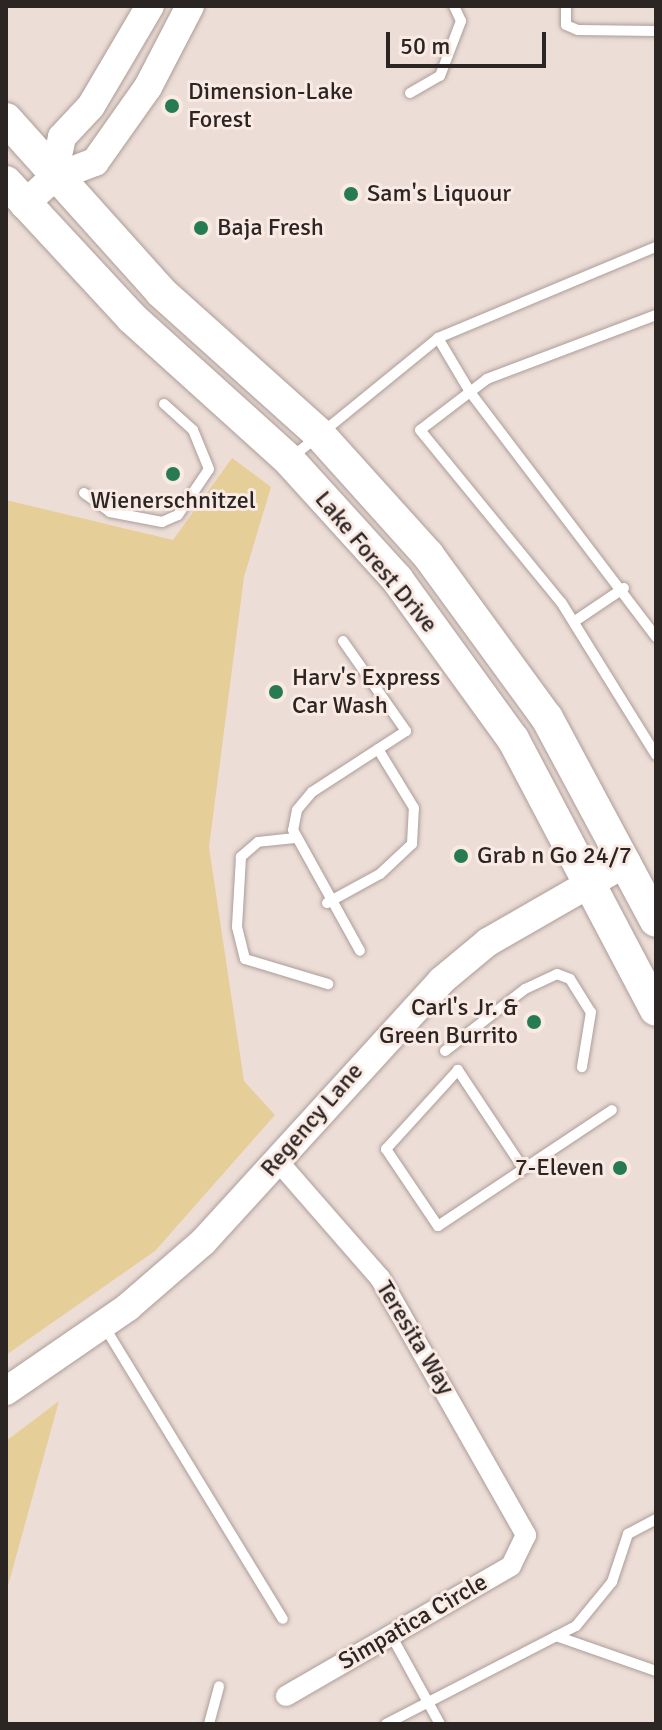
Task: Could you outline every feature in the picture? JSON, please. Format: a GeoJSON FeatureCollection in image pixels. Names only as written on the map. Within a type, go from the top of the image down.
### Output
{"type":"FeatureCollection","features":[{"type":"Feature","properties":{"kind":"main road","name":"Lake Forest Drive"},"geometry":{"type":"LineString","coordinates":[[6,119],[53,178],[161,292],[319,434],[428,555],[506,658],[627,862],[656,921]]}},
{"type":"Feature","properties":{"kind":"main road","name":"Lake Forest Drive"},"geometry":{"type":"LineString","coordinates":[[15,193],[132,318],[289,460],[397,579],[474,682],[592,880],[656,1010]]}},
{"type":"Feature","properties":{"kind":"street"},"geometry":{"type":"LineString","coordinates":[[53,178],[62,137],[91,106],[150,6]]}},
{"type":"Feature","properties":{"kind":"street"},"geometry":{"type":"LineString","coordinates":[[15,193],[95,162],[121,130],[190,6]]}},
{"type":"Feature","properties":{"kind":"street","name":"Regency Lane"},"geometry":{"type":"LineString","coordinates":[[6,1391],[103,1325],[203,1242],[441,981],[488,942],[627,862]]}},
{"type":"Feature","properties":{"kind":"street","name":"Teresita Way"},"geometry":{"type":"LineString","coordinates":[[277,1160],[380,1278],[526,1535]]}},
{"type":"Feature","properties":{"kind":"street","name":"Simpatica Circle"},"geometry":{"type":"LineString","coordinates":[[286,1696],[390,1633],[511,1566],[526,1535]]}},
{"type":"Feature","properties":{"kind":"lane"},"geometry":{"type":"LineString","coordinates":[[410,93],[440,76],[461,21],[454,6]]}},
{"type":"Feature","properties":{"kind":"lane"},"geometry":{"type":"LineString","coordinates":[[566,6],[566,25],[578,30],[656,31]]}},
{"type":"Feature","properties":{"kind":"lane"},"geometry":{"type":"LineString","coordinates":[[289,460],[438,338],[656,247]]}},
{"type":"Feature","properties":{"kind":"lane"},"geometry":{"type":"LineString","coordinates":[[656,315],[470,392],[420,430],[575,621],[656,755]]}},
{"type":"Feature","properties":{"kind":"lane"},"geometry":{"type":"LineString","coordinates":[[438,338],[470,392],[624,588],[656,637]]}},
{"type":"Feature","properties":{"kind":"lane"},"geometry":{"type":"LineString","coordinates":[[84,493],[110,512],[162,522],[178,515],[209,469],[193,430],[164,404]]}},
{"type":"Feature","properties":{"kind":"lane"},"geometry":{"type":"LineString","coordinates":[[575,621],[624,588]]}},
{"type":"Feature","properties":{"kind":"lane"},"geometry":{"type":"LineString","coordinates":[[343,641],[406,731],[303,801],[295,838],[327,903],[360,951]]}},
{"type":"Feature","properties":{"kind":"lane"},"geometry":{"type":"LineString","coordinates":[[327,903],[380,874],[412,844],[414,808],[378,749]]}},
{"type":"Feature","properties":{"kind":"lane"},"geometry":{"type":"LineString","coordinates":[[295,838],[258,842],[241,857],[237,927],[245,959],[328,984]]}},
{"type":"Feature","properties":{"kind":"lane"},"geometry":{"type":"LineString","coordinates":[[445,1051],[525,989],[557,974],[570,979],[591,1012],[582,1067]]}},
{"type":"Feature","properties":{"kind":"lane"},"geometry":{"type":"LineString","coordinates":[[523,1168],[458,1070],[386,1149],[438,1226],[612,1110]]}},
{"type":"Feature","properties":{"kind":"lane"},"geometry":{"type":"LineString","coordinates":[[103,1325],[283,1619]]}},
{"type":"Feature","properties":{"kind":"lane"},"geometry":{"type":"LineString","coordinates":[[386,1724],[556,1636],[604,1595],[628,1534],[656,1519]]}},
{"type":"Feature","properties":{"kind":"lane"},"geometry":{"type":"LineString","coordinates":[[390,1633],[440,1724]]}},
{"type":"Feature","properties":{"kind":"lane"},"geometry":{"type":"LineString","coordinates":[[556,1636],[656,1671]]}},
{"type":"Feature","properties":{"kind":"lane"},"geometry":{"type":"LineString","coordinates":[[209,1724],[219,1686]]}},
{"type":"Feature","properties":{"kind":"shaded area"},"geometry":{"type":"Polygon","coordinates":[[[232,458],[271,487],[244,577],[209,847],[244,1081],[275,1115],[155,1251],[6,1355],[6,500],[173,540],[232,458]]]}},
{"type":"Feature","properties":{"kind":"shaded area"},"geometry":{"type":"Polygon","coordinates":[[[59,1401],[6,1593],[6,1441],[59,1401]]]}},
{"type":"Feature","properties":{"kind":"place","name":"Dimension-Lake Forest"},"geometry":{"type":"Point","coordinates":[172,106]}},
{"type":"Feature","properties":{"kind":"place","name":"Sam's Liquour"},"geometry":{"type":"Point","coordinates":[351,194]}},
{"type":"Feature","properties":{"kind":"place","name":"Baja Fresh"},"geometry":{"type":"Point","coordinates":[201,228]}},
{"type":"Feature","properties":{"kind":"place","name":"Wienerschnitzel"},"geometry":{"type":"Point","coordinates":[173,474]}},
{"type":"Feature","properties":{"kind":"place","name":"Harv's Express Car Wash"},"geometry":{"type":"Point","coordinates":[276,692]}},
{"type":"Feature","properties":{"kind":"place","name":"Grab n Go 24/7"},"geometry":{"type":"Point","coordinates":[461,856]}},
{"type":"Feature","properties":{"kind":"place","name":"Carl's Jr. & Green Burrito"},"geometry":{"type":"Point","coordinates":[534,1022]}},
{"type":"Feature","properties":{"kind":"place","name":"7-Eleven"},"geometry":{"type":"Point","coordinates":[620,1168]}}]}
